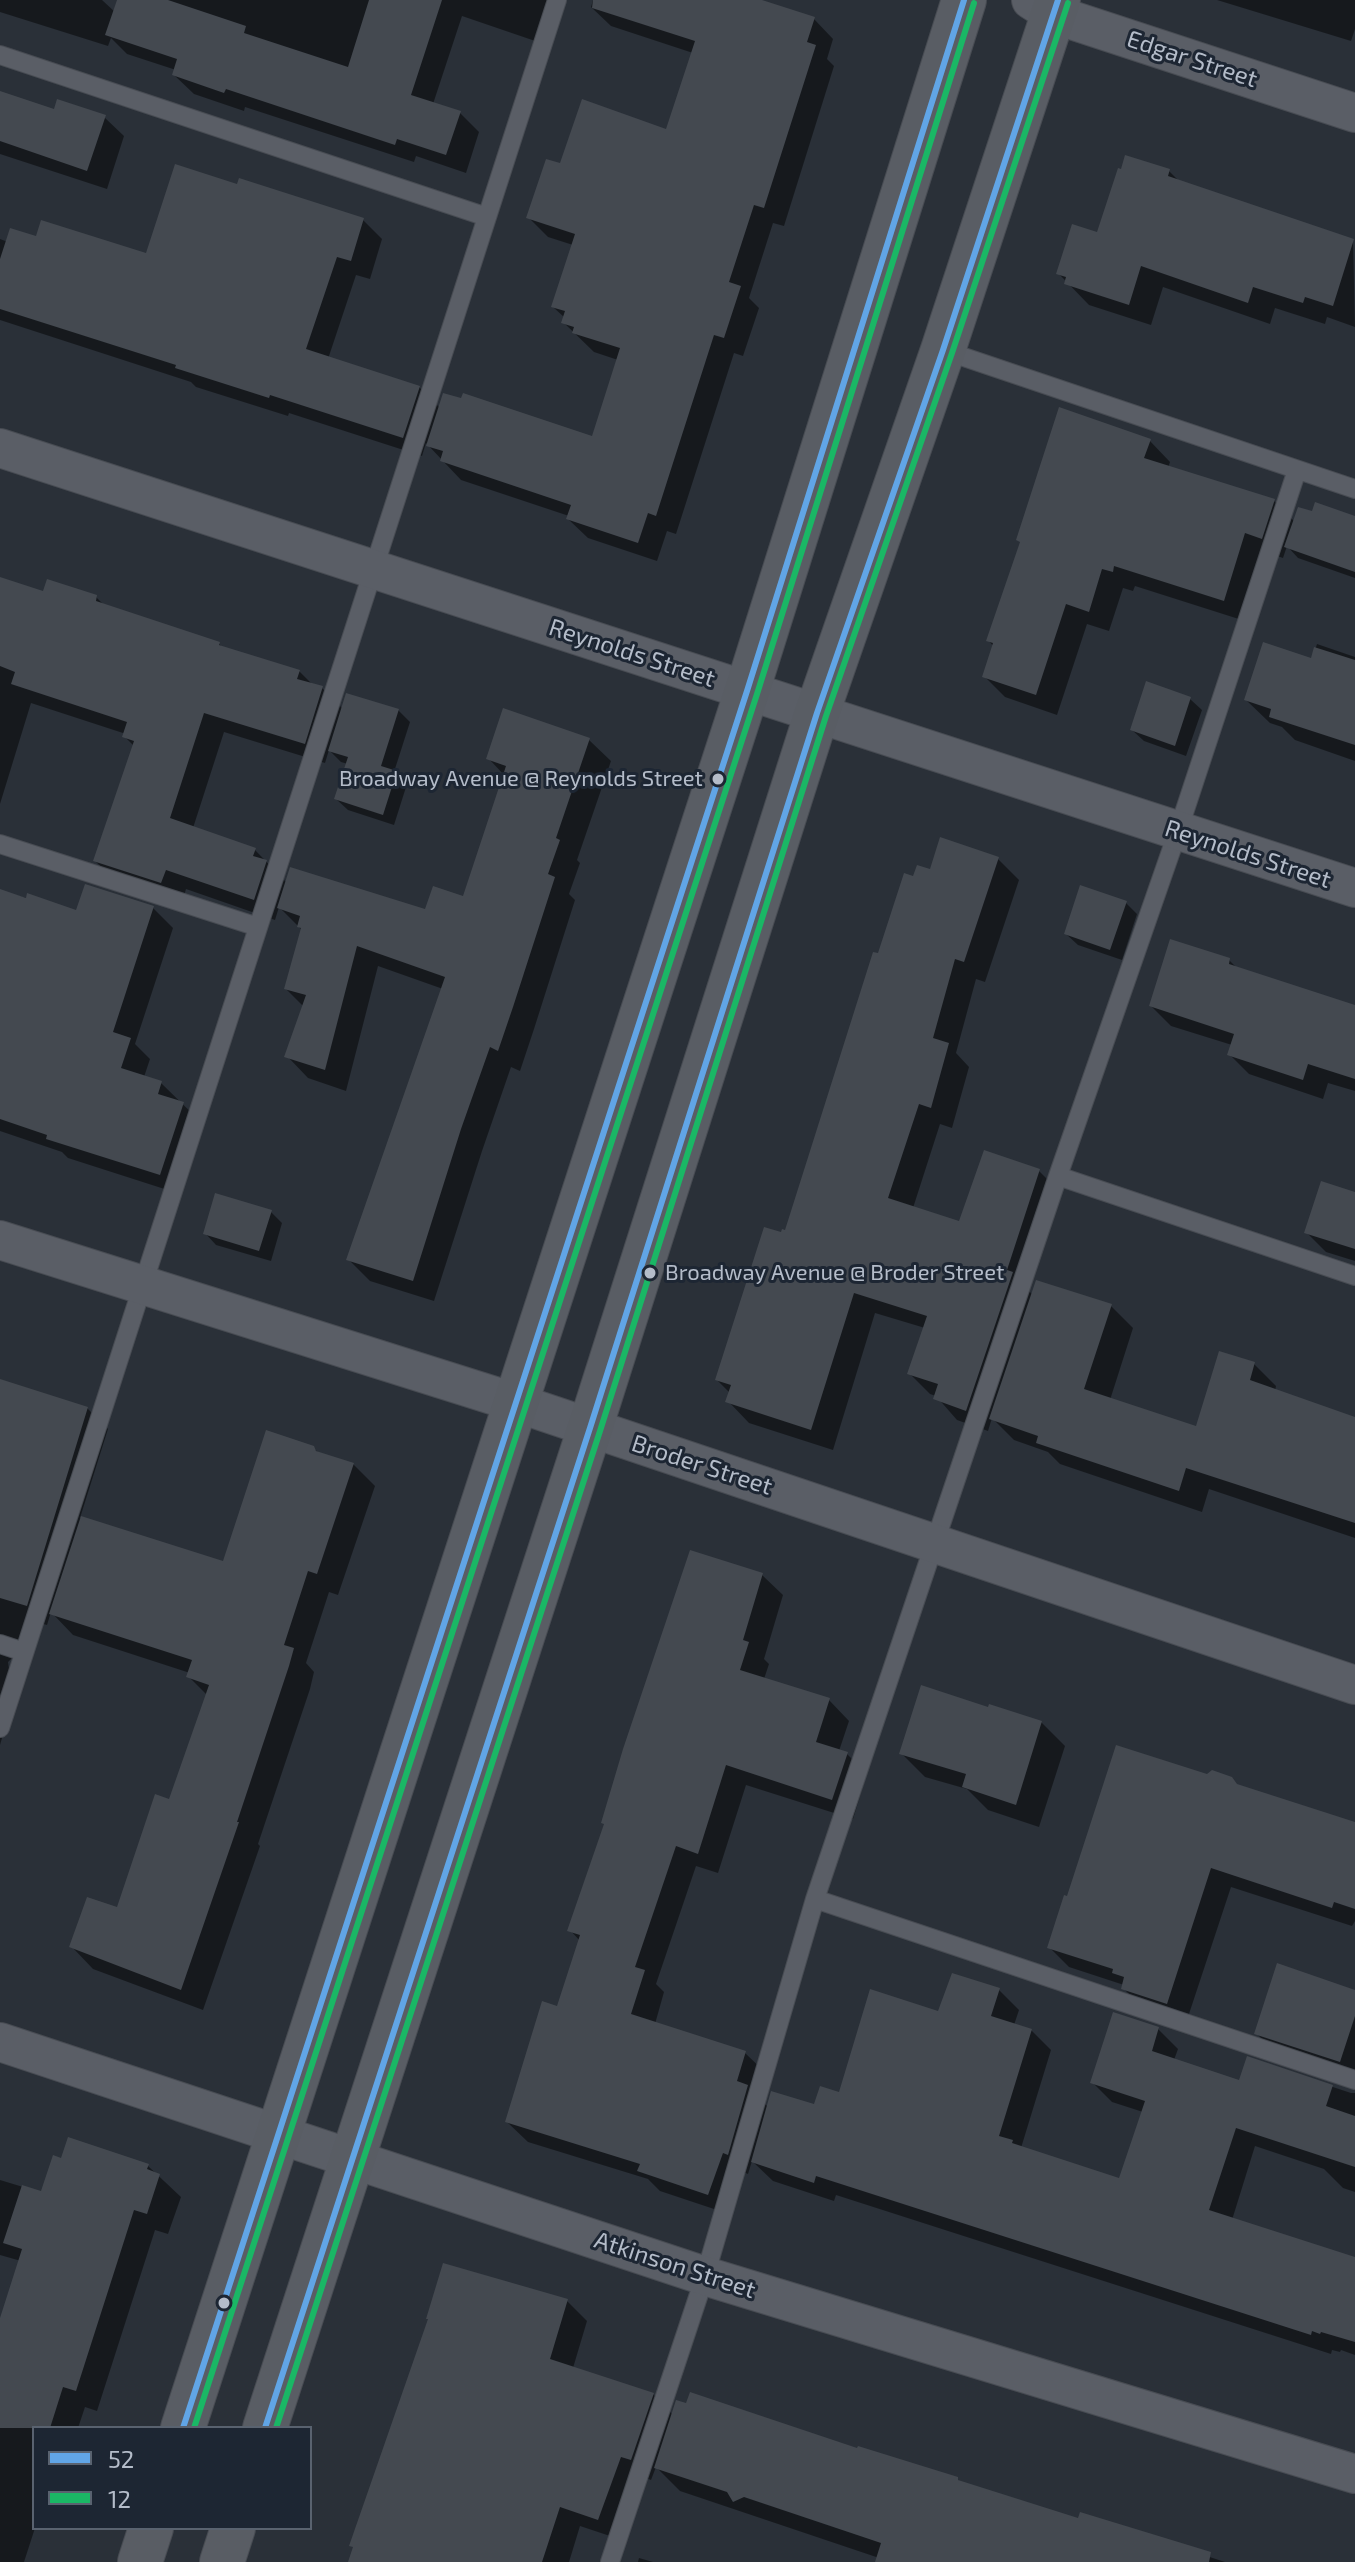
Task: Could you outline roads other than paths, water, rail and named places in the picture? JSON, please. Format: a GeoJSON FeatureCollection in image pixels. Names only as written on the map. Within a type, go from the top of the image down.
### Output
{"type":"FeatureCollection","features":[{"type":"Feature","properties":{"kind":"street"},"geometry":{"type":"LineString","coordinates":[[184,2426],[747,691],[964,0]]}},
{"type":"Feature","properties":{"kind":"street"},"geometry":{"type":"LineString","coordinates":[[266,2426],[590,1428],[817,713],[943,350],[1047,5]]}},
{"type":"Feature","properties":{"kind":"street","name":"Edgar Street"},"geometry":{"type":"LineString","coordinates":[[1047,5],[1355,113]]}},
{"type":"Feature","properties":{"kind":"street","name":"Reynolds Street"},"geometry":{"type":"LineString","coordinates":[[0,448],[1355,888]]}},
{"type":"Feature","properties":{"kind":"street","name":"Broder Street"},"geometry":{"type":"LineString","coordinates":[[0,1240],[514,1402],[1355,1685]]}},
{"type":"Feature","properties":{"kind":"street","name":"Atkinson Street"},"geometry":{"type":"LineString","coordinates":[[0,2042],[705,2276],[1355,2474]]}},
{"type":"Feature","properties":{"kind":"street"},"geometry":{"type":"LineString","coordinates":[[140,2562],[150,2530]]}},
{"type":"Feature","properties":{"kind":"street"},"geometry":{"type":"LineString","coordinates":[[222,2562],[232,2530]]}},
{"type":"Feature","properties":{"kind":"lane"},"geometry":{"type":"LineString","coordinates":[[0,1728],[557,0]]}},
{"type":"Feature","properties":{"kind":"lane"},"geometry":{"type":"LineString","coordinates":[[0,55],[487,217]]}},
{"type":"Feature","properties":{"kind":"lane"},"geometry":{"type":"LineString","coordinates":[[943,350],[1355,489]]}},
{"type":"Feature","properties":{"kind":"lane"},"geometry":{"type":"LineString","coordinates":[[610,2562],[705,2276],[815,1899],[1058,1176],[1178,831],[1297,470]]}},
{"type":"Feature","properties":{"kind":"lane"},"geometry":{"type":"LineString","coordinates":[[0,844],[258,927]]}},
{"type":"Feature","properties":{"kind":"lane"},"geometry":{"type":"LineString","coordinates":[[1058,1176],[1355,1276]]}},
{"type":"Feature","properties":{"kind":"lane"},"geometry":{"type":"LineString","coordinates":[[0,1644],[24,1652]]}},
{"type":"Feature","properties":{"kind":"lane"},"geometry":{"type":"LineString","coordinates":[[815,1899],[1355,2080]]}},
{"type":"Feature","properties":{"kind":"place","name":"Broadway Avenue @ Reynolds Street"},"geometry":{"type":"Point","coordinates":[718,779]}},
{"type":"Feature","properties":{"kind":"place","name":"Broadway Avenue @ Broder Street"},"geometry":{"type":"Point","coordinates":[650,1273]}}]}
